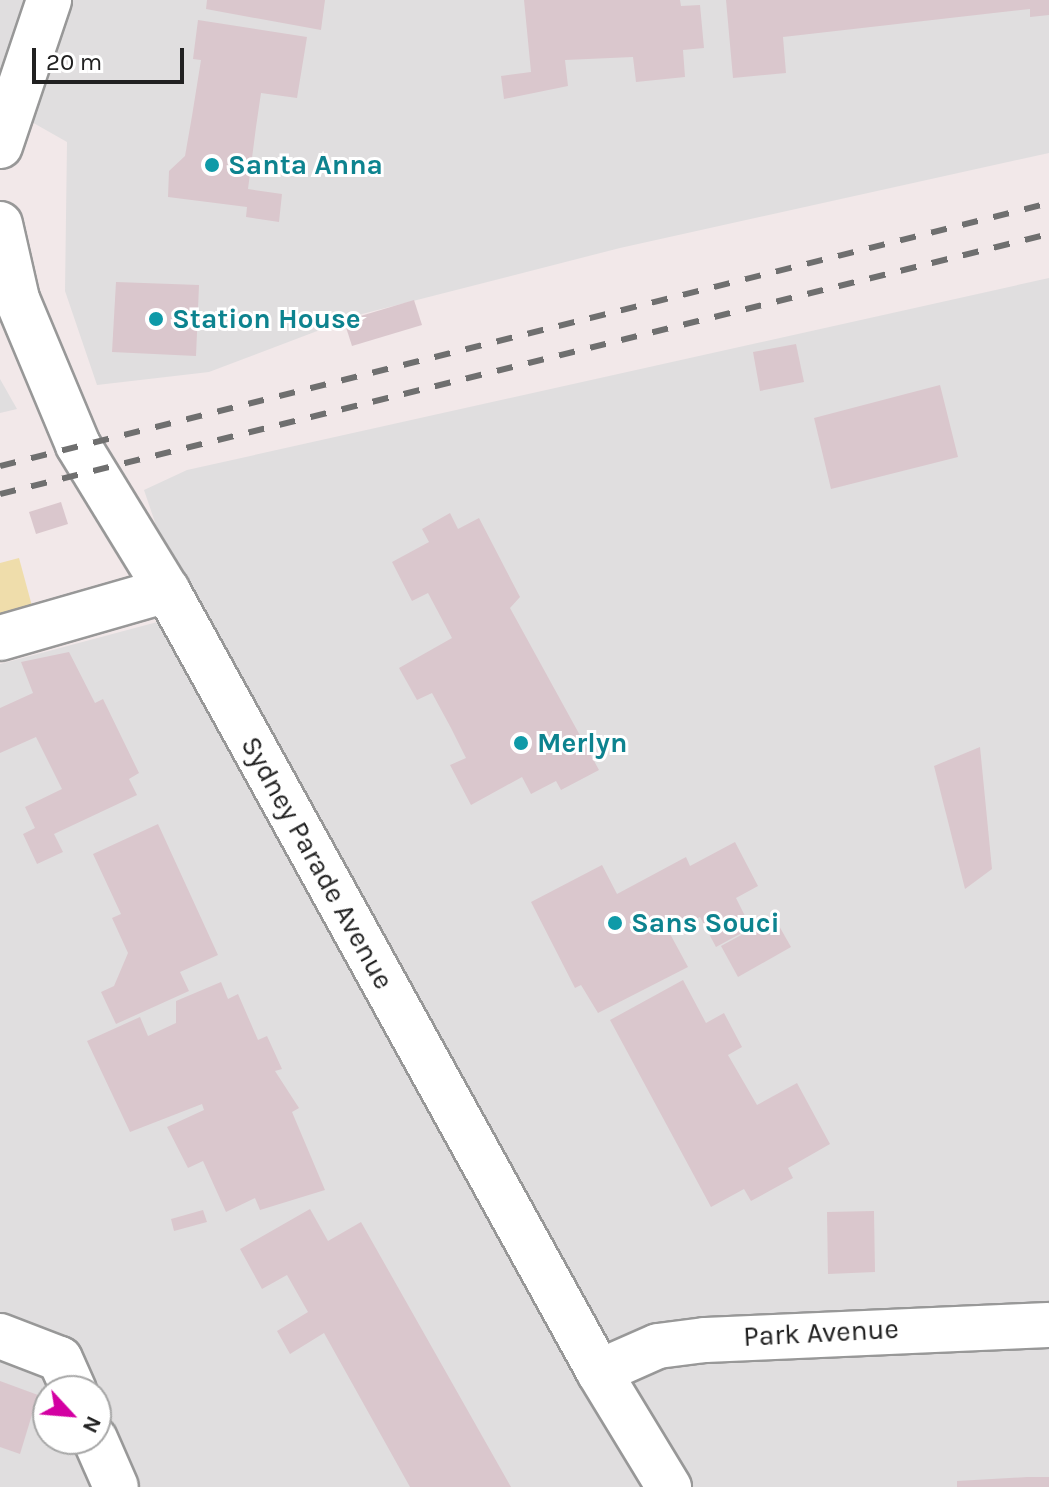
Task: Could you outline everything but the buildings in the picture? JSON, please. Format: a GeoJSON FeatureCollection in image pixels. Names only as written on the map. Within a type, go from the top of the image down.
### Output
{"type":"FeatureCollection","features":[{"type":"Feature","properties":{"kind":"street"},"geometry":{"type":"LineString","coordinates":[[0,146],[49,0]]}},
{"type":"Feature","properties":{"kind":"street","name":"Sydney Parade Avenue"},"geometry":{"type":"LineString","coordinates":[[0,224],[17,299],[78,445],[167,590],[599,1372],[669,1487]]}},
{"type":"Feature","properties":{"kind":"street"},"geometry":{"type":"LineString","coordinates":[[0,638],[167,590]]}},
{"type":"Feature","properties":{"kind":"street","name":"Park Avenue"},"geometry":{"type":"LineString","coordinates":[[599,1372],[658,1346],[705,1340],[1049,1325]]}},
{"type":"Feature","properties":{"kind":"street"},"geometry":{"type":"LineString","coordinates":[[0,1336],[60,1359],[67,1375]]}},
{"type":"Feature","properties":{"kind":"street"},"geometry":{"type":"LineString","coordinates":[[102,1455],[116,1487]]}},
{"type":"Feature","properties":{"kind":"shaded area"},"geometry":{"type":"Polygon","coordinates":[[[0,0],[1049,0],[1049,153],[620,248],[362,314],[209,372],[97,385],[65,291],[67,142],[0,104],[0,0]]]}},
{"type":"Feature","properties":{"kind":"shaded area"},"geometry":{"type":"Polygon","coordinates":[[[1049,278],[1049,1487],[0,1487],[0,664],[206,609],[162,543],[144,490],[187,470],[1049,278]]]}},
{"type":"Feature","properties":{"kind":"shaded area"},"geometry":{"type":"Polygon","coordinates":[[[0,379],[17,409],[0,413],[0,379]]]}},
{"type":"Feature","properties":{"kind":"shaded area"},"geometry":{"type":"Polygon","coordinates":[[[19,558],[32,606],[0,615],[0,563],[19,558]]]}},
{"type":"Feature","properties":{"kind":"railway"},"geometry":{"type":"LineString","coordinates":[[0,466],[1049,203]]}},
{"type":"Feature","properties":{"kind":"railway"},"geometry":{"type":"LineString","coordinates":[[0,494],[1049,234]]}},
{"type":"Feature","properties":{"kind":"place","name":"Santa Anna"},"geometry":{"type":"Point","coordinates":[212,165]}},
{"type":"Feature","properties":{"kind":"place","name":"Station House"},"geometry":{"type":"Point","coordinates":[156,319]}},
{"type":"Feature","properties":{"kind":"place","name":"Merlyn"},"geometry":{"type":"Point","coordinates":[521,743]}},
{"type":"Feature","properties":{"kind":"place","name":"Sans Souci"},"geometry":{"type":"Point","coordinates":[615,923]}}]}
